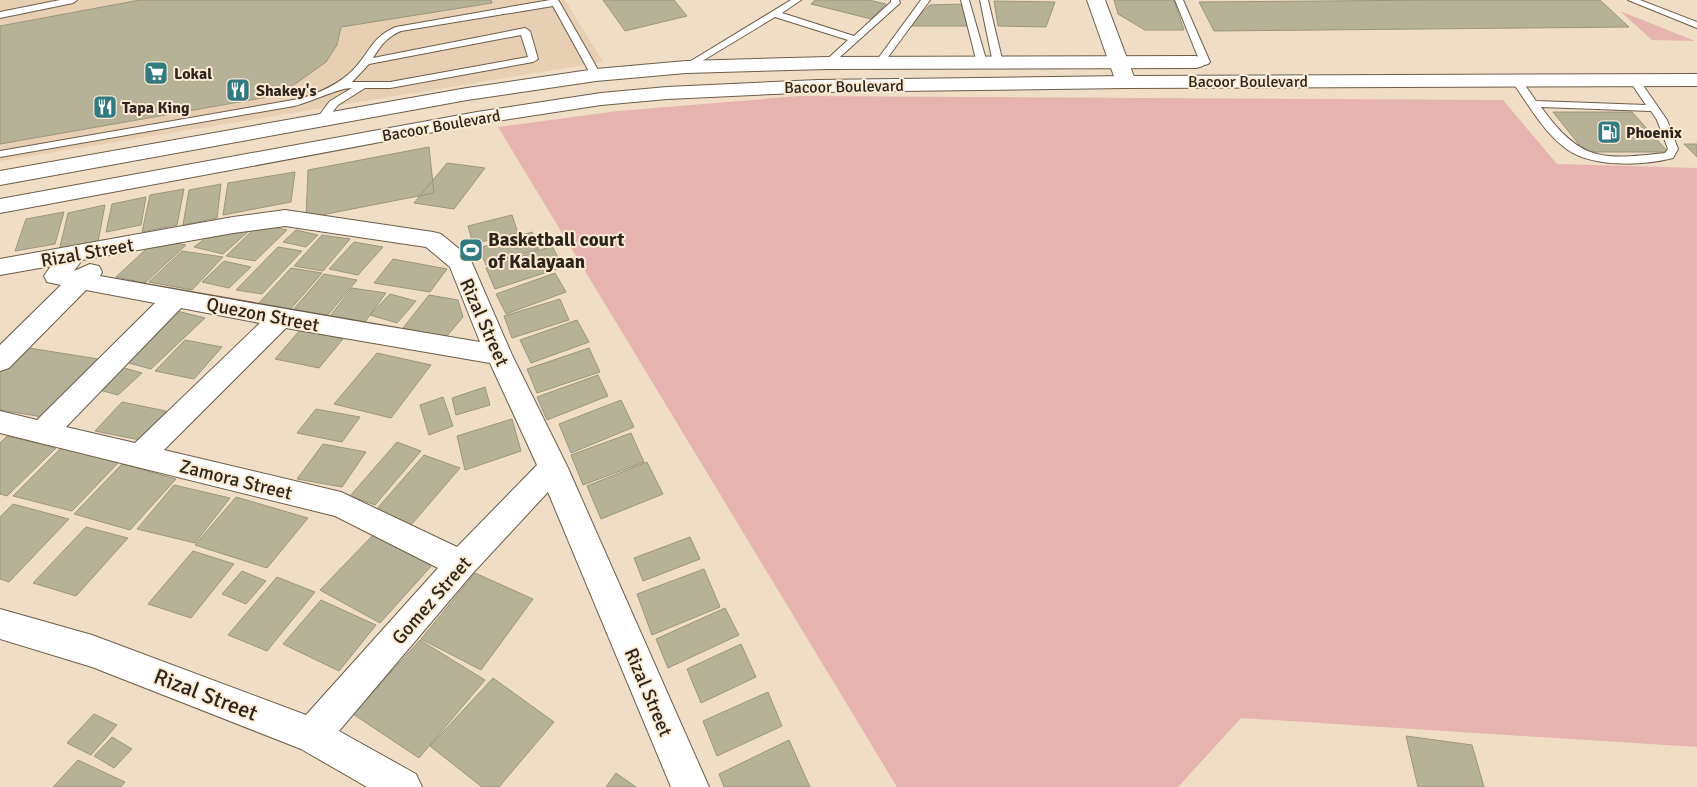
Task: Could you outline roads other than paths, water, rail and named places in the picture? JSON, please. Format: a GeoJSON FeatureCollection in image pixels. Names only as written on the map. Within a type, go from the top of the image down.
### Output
{"type":"FeatureCollection","features":[{"type":"Feature","properties":{"kind":"main road"},"geometry":{"type":"LineString","coordinates":[[1096,0],[1126,82]]}},
{"type":"Feature","properties":{"kind":"main road","name":"Bacoor Boulevard"},"geometry":{"type":"LineString","coordinates":[[0,178],[467,94],[596,75],[686,67],[828,63],[1225,62]]}},
{"type":"Feature","properties":{"kind":"main road"},"geometry":{"type":"LineString","coordinates":[[596,75],[601,99]]}},
{"type":"Feature","properties":{"kind":"main road","name":"Bacoor Boulevard"},"geometry":{"type":"LineString","coordinates":[[0,206],[477,118],[601,99],[739,88],[1126,82],[1697,80]]}},
{"type":"Feature","properties":{"kind":"main road","name":"Rizal Street"},"geometry":{"type":"LineString","coordinates":[[0,267],[285,218],[433,240],[460,263],[499,355],[553,468],[690,787]]}},
{"type":"Feature","properties":{"kind":"main road"},"geometry":{"type":"LineString","coordinates":[[0,361],[79,281],[122,246]]}},
{"type":"Feature","properties":{"kind":"main road","name":"Quezon Street"},"geometry":{"type":"LineString","coordinates":[[74,254],[56,276],[280,318],[499,355]]}},
{"type":"Feature","properties":{"kind":"main road"},"geometry":{"type":"LineString","coordinates":[[44,431],[177,298]]}},
{"type":"Feature","properties":{"kind":"main road"},"geometry":{"type":"LineString","coordinates":[[140,456],[280,318]]}},
{"type":"Feature","properties":{"kind":"main road","name":"Zamora Street"},"geometry":{"type":"LineString","coordinates":[[0,422],[44,431],[340,504],[461,564]]}},
{"type":"Feature","properties":{"kind":"main road","name":"Gomez Street"},"geometry":{"type":"LineString","coordinates":[[312,735],[461,564],[553,468]]}},
{"type":"Feature","properties":{"kind":"main road","name":"Rizal Street"},"geometry":{"type":"LineString","coordinates":[[0,624],[92,651],[312,735],[403,787]]}},
{"type":"Feature","properties":{"kind":"lane"},"geometry":{"type":"LineString","coordinates":[[0,15],[73,0]]}},
{"type":"Feature","properties":{"kind":"lane"},"geometry":{"type":"LineString","coordinates":[[686,67],[797,0]]}},
{"type":"Feature","properties":{"kind":"lane"},"geometry":{"type":"LineString","coordinates":[[828,63],[896,3],[895,0]]}},
{"type":"Feature","properties":{"kind":"lane"},"geometry":{"type":"LineString","coordinates":[[880,62],[926,0]]}},
{"type":"Feature","properties":{"kind":"lane"},"geometry":{"type":"LineString","coordinates":[[965,0],[990,63]]}},
{"type":"Feature","properties":{"kind":"lane"},"geometry":{"type":"LineString","coordinates":[[984,0],[990,63]]}},
{"type":"Feature","properties":{"kind":"lane"},"geometry":{"type":"LineString","coordinates":[[1179,0],[1205,62]]}},
{"type":"Feature","properties":{"kind":"lane"},"geometry":{"type":"LineString","coordinates":[[365,62],[522,20],[555,1],[596,75]]}},
{"type":"Feature","properties":{"kind":"lane"},"geometry":{"type":"LineString","coordinates":[[1638,1],[1697,25]]}},
{"type":"Feature","properties":{"kind":"lane"},"geometry":{"type":"LineString","coordinates":[[774,14],[855,39]]}},
{"type":"Feature","properties":{"kind":"lane"},"geometry":{"type":"LineString","coordinates":[[0,154],[294,103],[321,96],[342,85],[357,72],[377,41],[386,33],[522,20]]}},
{"type":"Feature","properties":{"kind":"lane"},"geometry":{"type":"LineString","coordinates":[[342,85],[390,85],[533,59],[522,20]]}},
{"type":"Feature","properties":{"kind":"lane"},"geometry":{"type":"LineString","coordinates":[[1516,80],[1561,138],[1573,149],[1589,157],[1634,160],[1669,156],[1672,149],[1654,108],[1634,80]]}},
{"type":"Feature","properties":{"kind":"lane"},"geometry":{"type":"LineString","coordinates":[[320,121],[334,102],[364,85]]}},
{"type":"Feature","properties":{"kind":"lane"},"geometry":{"type":"LineString","coordinates":[[1534,104],[1654,108]]}},
{"type":"Feature","properties":{"kind":"place","name":"Lokal"},"geometry":{"type":"Point","coordinates":[156,73]}},
{"type":"Feature","properties":{"kind":"place","name":"Shakey's"},"geometry":{"type":"Point","coordinates":[238,90]}},
{"type":"Feature","properties":{"kind":"place","name":"Tapa King"},"geometry":{"type":"Point","coordinates":[105,107]}},
{"type":"Feature","properties":{"kind":"place","name":"Phoenix"},"geometry":{"type":"Point","coordinates":[1609,132]}},
{"type":"Feature","properties":{"kind":"place","name":"Basketball court of Kalayaan"},"geometry":{"type":"Point","coordinates":[471,250]}}]}
